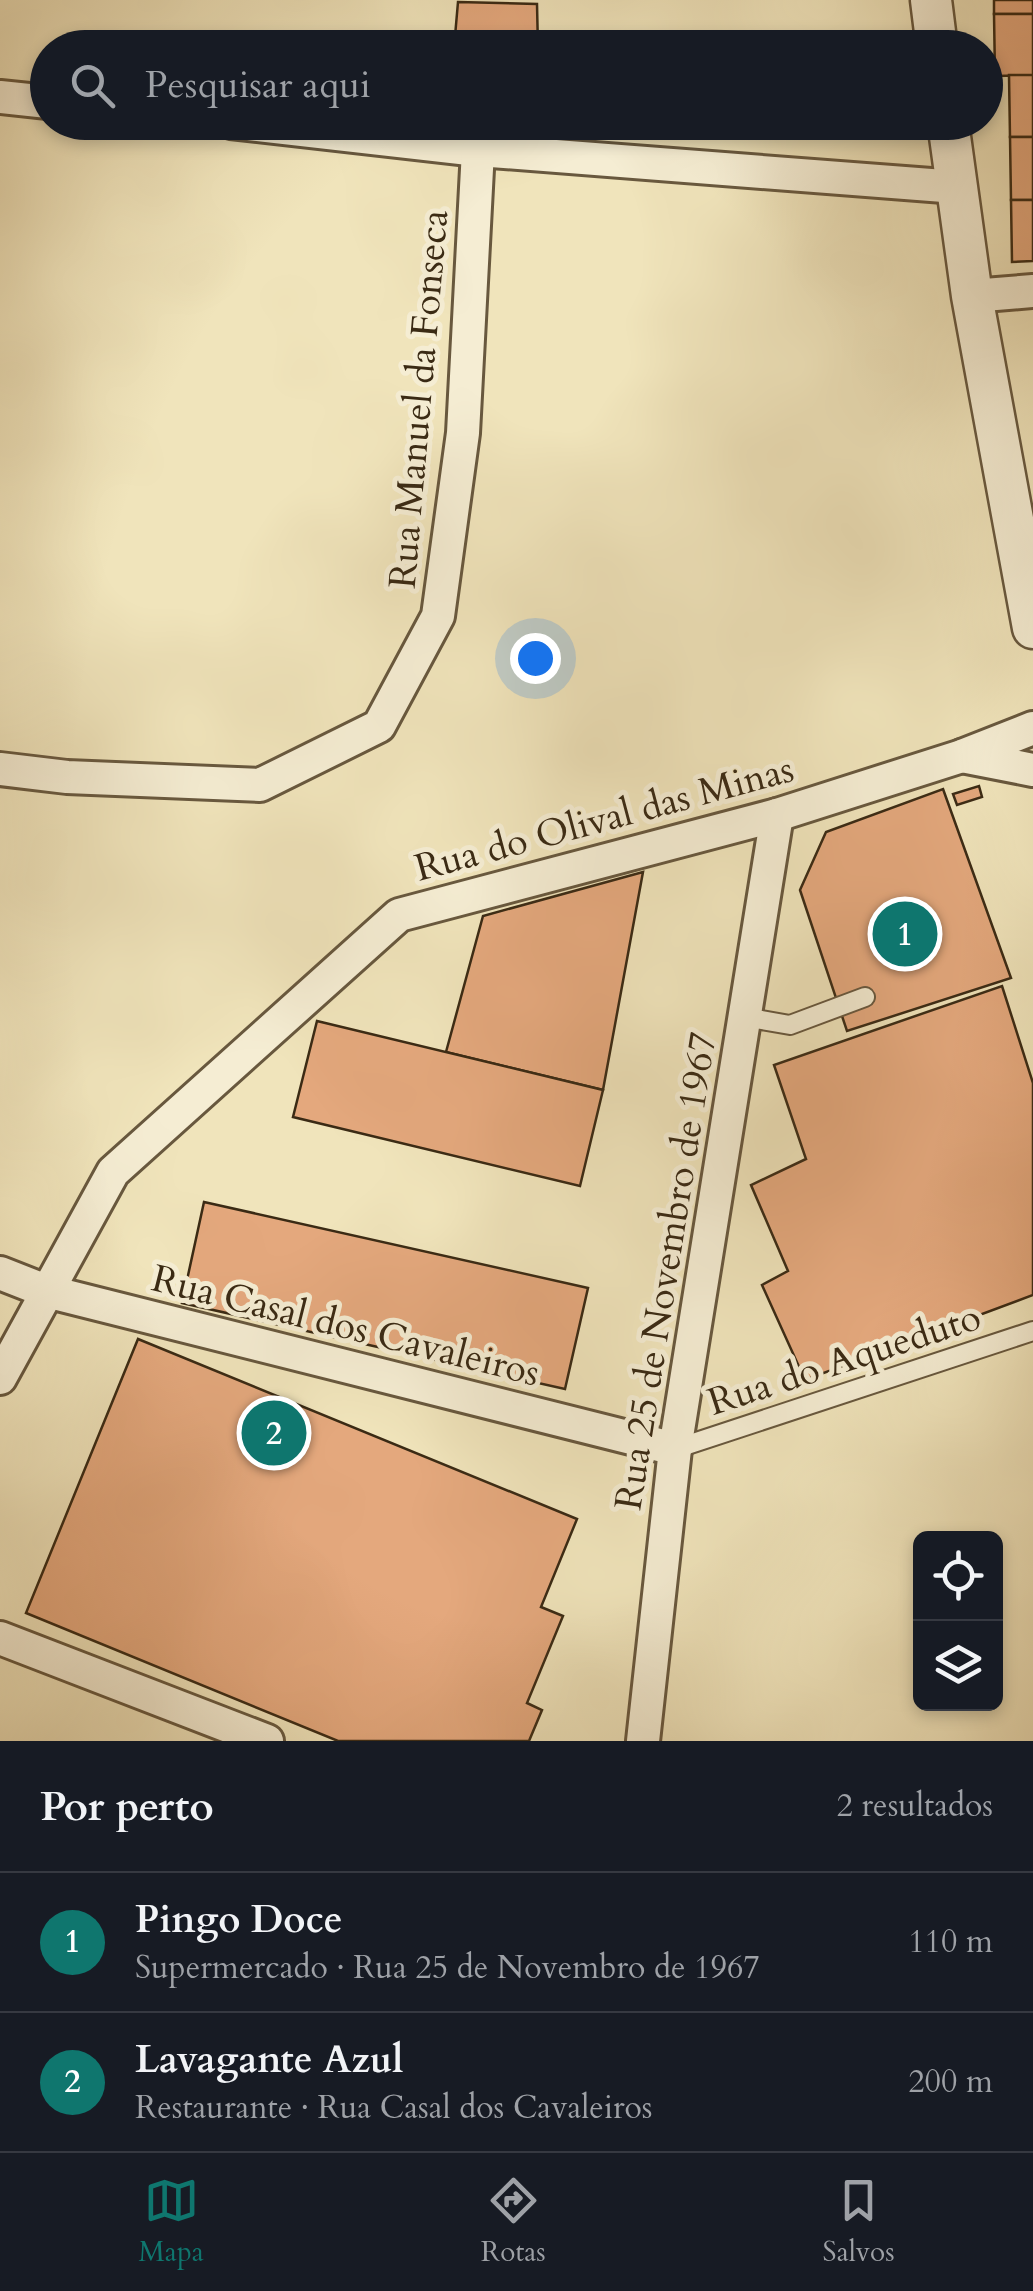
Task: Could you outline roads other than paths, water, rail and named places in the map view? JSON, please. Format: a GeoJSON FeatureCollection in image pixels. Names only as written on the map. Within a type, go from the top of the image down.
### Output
{"type":"FeatureCollection","features":[{"type":"Feature","properties":{"kind":"street"},"geometry":{"type":"LineString","coordinates":[[931,0],[935,30]]}},
{"type":"Feature","properties":{"kind":"street"},"geometry":{"type":"LineString","coordinates":[[0,97],[30,100]]}},
{"type":"Feature","properties":{"kind":"street"},"geometry":{"type":"LineString","coordinates":[[390,140],[957,187]]}},
{"type":"Feature","properties":{"kind":"street"},"geometry":{"type":"LineString","coordinates":[[950,140],[972,296],[1030,610]]}},
{"type":"Feature","properties":{"kind":"street","name":"Rua Manuel da Fonseca"},"geometry":{"type":"LineString","coordinates":[[0,769],[66,777],[260,785],[379,726],[438,616],[463,433],[478,150]]}},
{"type":"Feature","properties":{"kind":"street"},"geometry":{"type":"LineString","coordinates":[[972,296],[1033,291]]}},
{"type":"Feature","properties":{"kind":"street","name":"Rua do Olival das Minas"},"geometry":{"type":"LineString","coordinates":[[0,1378],[113,1172],[399,915],[776,815],[962,756],[1033,728]]}},
{"type":"Feature","properties":{"kind":"street","name":"Rua do Olival das Minas"},"geometry":{"type":"LineString","coordinates":[[962,756],[1033,770]]}},
{"type":"Feature","properties":{"kind":"street","name":"Rua 25 de Novembro de 1967"},"geometry":{"type":"LineString","coordinates":[[642,1741],[675,1449],[776,815]]}},
{"type":"Feature","properties":{"kind":"street","name":"Rua Casal dos Cavaleiros"},"geometry":{"type":"LineString","coordinates":[[0,1272],[46,1291],[675,1449]]}},
{"type":"Feature","properties":{"kind":"street"},"geometry":{"type":"LineString","coordinates":[[0,1638],[267,1741]]}},
{"type":"Feature","properties":{"kind":"lane"},"geometry":{"type":"LineString","coordinates":[[744,1016],[790,1025],[865,997]]}},
{"type":"Feature","properties":{"kind":"lane","name":"Rua do Aqueduto"},"geometry":{"type":"LineString","coordinates":[[675,1449],[1033,1331]]}},
{"type":"Feature","properties":{"kind":"place","name":"Pingo Doce"},"geometry":{"type":"Point","coordinates":[905,934]}},
{"type":"Feature","properties":{"kind":"place","name":"Lavagante Azul"},"geometry":{"type":"Point","coordinates":[274,1433]}}]}
